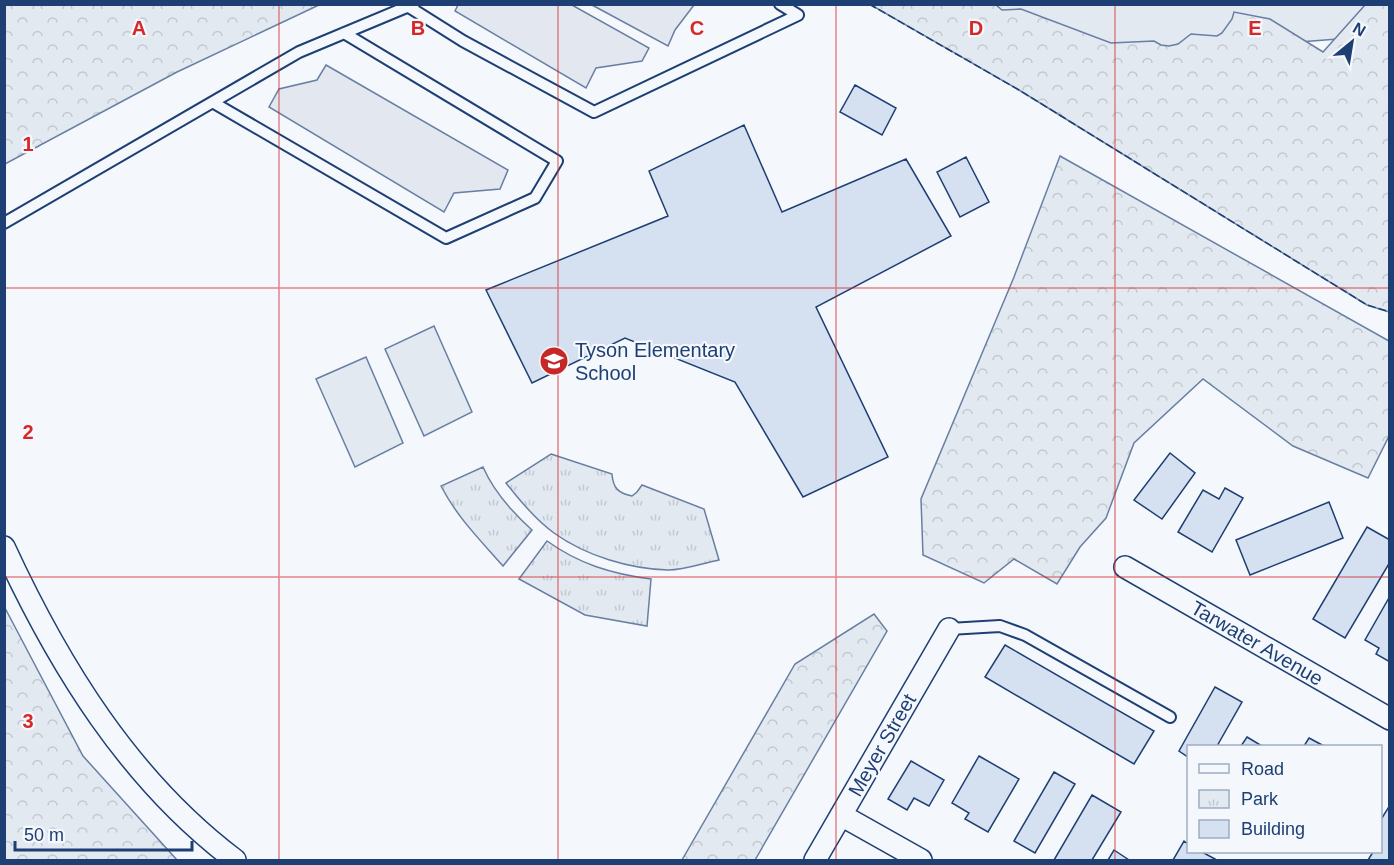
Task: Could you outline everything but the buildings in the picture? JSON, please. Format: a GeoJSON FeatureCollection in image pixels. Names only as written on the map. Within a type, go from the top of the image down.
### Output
{"type":"FeatureCollection","features":[{"type":"Feature","properties":{"kind":"street"},"geometry":{"type":"LineString","coordinates":[[4,548],[27,598],[81,692],[145,778],[213,844],[235,861]]}},
{"type":"Feature","properties":{"kind":"street","name":"Tarwater Avenue"},"geometry":{"type":"LineString","coordinates":[[1125,567],[1389,719]]}},
{"type":"Feature","properties":{"kind":"street","name":"Meyer Street"},"geometry":{"type":"LineString","coordinates":[[815,861],[949,629]]}},
{"type":"Feature","properties":{"kind":"street"},"geometry":{"type":"LineString","coordinates":[[842,815],[921,861]]}},
{"type":"Feature","properties":{"kind":"lane"},"geometry":{"type":"LineString","coordinates":[[4,223],[214,103],[298,52],[412,6],[463,41],[594,112],[798,15],[780,4]]}},
{"type":"Feature","properties":{"kind":"lane"},"geometry":{"type":"LineString","coordinates":[[214,103],[446,238],[535,198],[556,161],[345,33]]}},
{"type":"Feature","properties":{"kind":"lane"},"geometry":{"type":"LineString","coordinates":[[949,629],[1000,626],[1025,635],[1170,717]]}},
{"type":"Feature","properties":{"kind":"green space"},"geometry":{"type":"Polygon","coordinates":[[[5,4],[319,5],[177,72],[5,164],[5,4]]]}},
{"type":"Feature","properties":{"kind":"green space"},"geometry":{"type":"Polygon","coordinates":[[[871,5],[996,5],[1002,10],[1021,9],[1111,43],[1154,41],[1169,46],[1178,44],[1191,34],[1217,36],[1232,19],[1234,12],[1270,19],[1323,52],[1365,5],[1389,5],[1389,312],[1367,305],[1019,90],[871,5]]]}},
{"type":"Feature","properties":{"kind":"green space"},"geometry":{"type":"Polygon","coordinates":[[[972,5],[1389,5],[1389,35],[1078,59],[972,5]]]}},
{"type":"Feature","properties":{"kind":"green space"},"geometry":{"type":"Polygon","coordinates":[[[1060,156],[1389,341],[1389,436],[1368,478],[1293,446],[1203,379],[1134,443],[1106,518],[1080,547],[1057,584],[1014,559],[984,583],[923,555],[921,499],[1014,277],[1060,156]]]}},
{"type":"Feature","properties":{"kind":"green space"},"geometry":{"type":"Polygon","coordinates":[[[434,326],[472,412],[424,436],[385,349],[434,326]]]}},
{"type":"Feature","properties":{"kind":"green space"},"geometry":{"type":"Polygon","coordinates":[[[366,357],[403,443],[355,467],[316,379],[366,357]]]}},
{"type":"Feature","properties":{"kind":"green space"},"geometry":{"type":"Polygon","coordinates":[[[551,454],[612,474],[615,486],[627,495],[632,496],[642,485],[704,509],[719,560],[681,569],[654,569],[609,560],[567,541],[547,528],[506,483],[551,454]]]}},
{"type":"Feature","properties":{"kind":"green space"},"geometry":{"type":"Polygon","coordinates":[[[483,467],[492,485],[504,501],[532,530],[503,566],[462,518],[441,486],[483,467]]]}},
{"type":"Feature","properties":{"kind":"green space"},"geometry":{"type":"Polygon","coordinates":[[[547,541],[571,556],[596,567],[651,579],[647,626],[585,615],[519,579],[547,541]]]}},
{"type":"Feature","properties":{"kind":"green space"},"geometry":{"type":"Polygon","coordinates":[[[5,608],[83,756],[177,860],[5,860],[5,608]]]}},
{"type":"Feature","properties":{"kind":"green space"},"geometry":{"type":"Polygon","coordinates":[[[874,614],[887,631],[755,860],[682,860],[795,664],[874,614]]]}},
{"type":"Feature","properties":{"kind":"shaded area"},"geometry":{"type":"Polygon","coordinates":[[[458,5],[572,5],[649,48],[642,61],[596,68],[586,88],[455,11],[458,5]]]}},
{"type":"Feature","properties":{"kind":"shaded area"},"geometry":{"type":"Polygon","coordinates":[[[592,5],[694,5],[675,30],[668,46],[592,5]]]}},
{"type":"Feature","properties":{"kind":"shaded area"},"geometry":{"type":"Polygon","coordinates":[[[326,65],[508,170],[500,189],[454,193],[444,212],[269,107],[279,89],[317,80],[326,65]]]}},
{"type":"Feature","properties":{"kind":"fence"},"geometry":{"type":"LineString","coordinates":[[869,4],[1019,90],[1367,305],[1390,312]]}},
{"type":"Feature","properties":{"kind":"place","name":"Tyson Elementary School"},"geometry":{"type":"Point","coordinates":[554,361]}}]}
